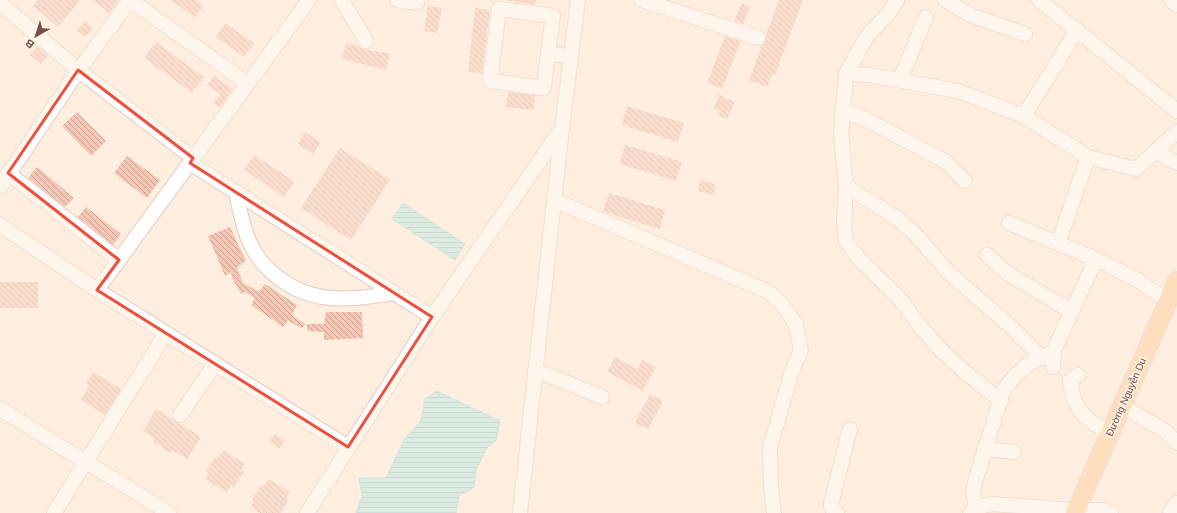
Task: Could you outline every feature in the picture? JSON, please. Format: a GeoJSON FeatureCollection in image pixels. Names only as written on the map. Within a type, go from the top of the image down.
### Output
{"type":"FeatureCollection","features":[{"type":"Feature","properties":{"kind":"main road","name":"Đường Nguyễn Du"},"geometry":{"type":"LineString","coordinates":[[1075,512],[1177,281]]}},
{"type":"Feature","properties":{"kind":"street"},"geometry":{"type":"LineString","coordinates":[[0,187],[78,70],[130,0],[247,83]]}},
{"type":"Feature","properties":{"kind":"street"},"geometry":{"type":"LineString","coordinates":[[97,290],[309,0]]}},
{"type":"Feature","properties":{"kind":"street"},"geometry":{"type":"LineString","coordinates":[[342,0],[366,41]]}},
{"type":"Feature","properties":{"kind":"street"},"geometry":{"type":"LineString","coordinates":[[397,0],[417,3]]}},
{"type":"Feature","properties":{"kind":"street"},"geometry":{"type":"LineString","coordinates":[[520,513],[562,128],[578,0]]}},
{"type":"Feature","properties":{"kind":"street"},"geometry":{"type":"LineString","coordinates":[[642,0],[758,38]]}},
{"type":"Feature","properties":{"kind":"street"},"geometry":{"type":"LineString","coordinates":[[897,0],[889,14],[866,36],[846,74],[841,133],[846,186],[844,221],[846,241],[858,258],[901,300],[918,324],[941,350],[964,372],[1001,401]]}},
{"type":"Feature","properties":{"kind":"street"},"geometry":{"type":"LineString","coordinates":[[945,0],[970,15],[1025,34]]}},
{"type":"Feature","properties":{"kind":"street"},"geometry":{"type":"LineString","coordinates":[[1039,0],[1177,111]]}},
{"type":"Feature","properties":{"kind":"street"},"geometry":{"type":"LineString","coordinates":[[1170,0],[1177,5]]}},
{"type":"Feature","properties":{"kind":"street"},"geometry":{"type":"LineString","coordinates":[[0,3],[78,70],[191,161],[236,192],[432,317]]}},
{"type":"Feature","properties":{"kind":"street"},"geometry":{"type":"LineString","coordinates":[[499,9],[553,16],[548,53],[544,88],[490,81],[499,9]]}},
{"type":"Feature","properties":{"kind":"street"},"geometry":{"type":"LineString","coordinates":[[900,80],[926,17]]}},
{"type":"Feature","properties":{"kind":"street"},"geometry":{"type":"LineString","coordinates":[[1024,116],[1077,30]]}},
{"type":"Feature","properties":{"kind":"street"},"geometry":{"type":"LineString","coordinates":[[548,53],[571,57]]}},
{"type":"Feature","properties":{"kind":"street"},"geometry":{"type":"LineString","coordinates":[[846,74],[900,80],[958,91],[1024,116],[1088,157],[1136,169],[1177,132]]}},
{"type":"Feature","properties":{"kind":"street"},"geometry":{"type":"LineString","coordinates":[[842,111],[863,118],[945,161],[965,181]]}},
{"type":"Feature","properties":{"kind":"street"},"geometry":{"type":"LineString","coordinates":[[307,513],[432,317],[562,128]]}},
{"type":"Feature","properties":{"kind":"street"},"geometry":{"type":"LineString","coordinates":[[1156,152],[1177,163]]}},
{"type":"Feature","properties":{"kind":"street"},"geometry":{"type":"LineString","coordinates":[[1058,244],[1088,157]]}},
{"type":"Feature","properties":{"kind":"street"},"geometry":{"type":"LineString","coordinates":[[8,173],[119,260]]}},
{"type":"Feature","properties":{"kind":"street"},"geometry":{"type":"LineString","coordinates":[[846,186],[898,219],[915,234],[948,272],[1011,327],[1050,358]]}},
{"type":"Feature","properties":{"kind":"street"},"geometry":{"type":"LineString","coordinates":[[236,192],[241,217],[251,246],[270,270],[289,286],[309,294],[332,298],[360,297],[394,293]]}},
{"type":"Feature","properties":{"kind":"street"},"geometry":{"type":"LineString","coordinates":[[554,200],[768,292],[782,304],[796,325],[801,350],[792,371],[770,447],[771,487],[774,513]]}},
{"type":"Feature","properties":{"kind":"street"},"geometry":{"type":"LineString","coordinates":[[1009,223],[1096,259],[1050,358],[1029,364],[1010,381],[1003,391],[1001,401],[984,449],[973,492],[974,512],[991,504],[1075,512],[1102,510],[1111,513]]}},
{"type":"Feature","properties":{"kind":"street"},"geometry":{"type":"LineString","coordinates":[[0,225],[97,290],[348,447]]}},
{"type":"Feature","properties":{"kind":"street"},"geometry":{"type":"LineString","coordinates":[[986,255],[1007,273],[1071,311]]}},
{"type":"Feature","properties":{"kind":"street"},"geometry":{"type":"LineString","coordinates":[[1102,262],[1137,280],[1168,301]]}},
{"type":"Feature","properties":{"kind":"street"},"geometry":{"type":"LineString","coordinates":[[54,513],[166,333]]}},
{"type":"Feature","properties":{"kind":"street"},"geometry":{"type":"LineString","coordinates":[[180,415],[215,364]]}},
{"type":"Feature","properties":{"kind":"street"},"geometry":{"type":"LineString","coordinates":[[535,370],[602,397]]}},
{"type":"Feature","properties":{"kind":"street"},"geometry":{"type":"LineString","coordinates":[[1078,375],[1070,381],[1076,407],[1089,421],[1110,433]]}},
{"type":"Feature","properties":{"kind":"street"},"geometry":{"type":"LineString","coordinates":[[1122,406],[1165,431],[1177,443]]}},
{"type":"Feature","properties":{"kind":"street"},"geometry":{"type":"LineString","coordinates":[[0,409],[169,513]]}},
{"type":"Feature","properties":{"kind":"street"},"geometry":{"type":"LineString","coordinates":[[837,513],[833,511],[832,504],[850,430]]}},
{"type":"Feature","properties":{"kind":"street"},"geometry":{"type":"LineString","coordinates":[[984,449],[1014,452]]}},
{"type":"Feature","properties":{"kind":"street"},"geometry":{"type":"LineString","coordinates":[[1170,513],[1177,503]]}},
{"type":"Feature","properties":{"kind":"highlighted area"},"geometry":{"type":"Polygon","coordinates":[[[78,70],[193,158],[190,163],[432,317],[348,447],[97,290],[119,260],[8,173],[78,70]]]}},
{"type":"Feature","properties":{"kind":"water"},"geometry":{"type":"Polygon","coordinates":[[[403,203],[465,244],[455,260],[392,219],[403,203]]]}},
{"type":"Feature","properties":{"kind":"water"},"geometry":{"type":"Polygon","coordinates":[[[437,391],[500,421],[496,440],[486,449],[476,470],[474,487],[459,496],[456,513],[356,513],[362,496],[359,478],[386,478],[404,440],[421,421],[425,399],[437,391]]]}},
{"type":"Feature","properties":{"kind":"building"},"geometry":{"type":"Polygon","coordinates":[[[38,0],[80,0],[58,27],[33,6],[38,0]]]}},
{"type":"Feature","properties":{"kind":"building"},"geometry":{"type":"Polygon","coordinates":[[[93,0],[119,0],[109,13],[93,0]]]}},
{"type":"Feature","properties":{"kind":"building"},"geometry":{"type":"Polygon","coordinates":[[[171,0],[196,0],[203,6],[195,18],[171,0]]]}},
{"type":"Feature","properties":{"kind":"building"},"geometry":{"type":"Polygon","coordinates":[[[504,0],[536,0],[535,5],[504,0]]]}},
{"type":"Feature","properties":{"kind":"building"},"geometry":{"type":"Polygon","coordinates":[[[779,0],[803,0],[775,75],[772,74],[767,87],[749,80],[762,45],[766,41],[766,35],[779,0]]]}},
{"type":"Feature","properties":{"kind":"building"},"geometry":{"type":"Polygon","coordinates":[[[742,3],[750,7],[743,24],[734,21],[742,3]]]}},
{"type":"Feature","properties":{"kind":"building"},"geometry":{"type":"Polygon","coordinates":[[[428,6],[442,8],[437,33],[424,31],[428,6]]]}},
{"type":"Feature","properties":{"kind":"building"},"geometry":{"type":"Polygon","coordinates":[[[475,8],[490,10],[482,74],[468,72],[475,8]]]}},
{"type":"Feature","properties":{"kind":"building"},"geometry":{"type":"Polygon","coordinates":[[[85,21],[93,28],[85,37],[77,30],[85,21]]]}},
{"type":"Feature","properties":{"kind":"building"},"geometry":{"type":"Polygon","coordinates":[[[225,23],[254,43],[244,57],[216,37],[225,23]]]}},
{"type":"Feature","properties":{"kind":"building"},"geometry":{"type":"Polygon","coordinates":[[[725,36],[741,41],[722,89],[707,83],[725,36]]]}},
{"type":"Feature","properties":{"kind":"building"},"geometry":{"type":"Polygon","coordinates":[[[156,42],[204,77],[192,93],[144,58],[156,42]]]}},
{"type":"Feature","properties":{"kind":"building"},"geometry":{"type":"Polygon","coordinates":[[[346,43],[390,54],[386,70],[342,59],[346,43]]]}},
{"type":"Feature","properties":{"kind":"building"},"geometry":{"type":"Polygon","coordinates":[[[37,46],[48,56],[41,64],[30,55],[37,46]]]}},
{"type":"Feature","properties":{"kind":"building"},"geometry":{"type":"Polygon","coordinates":[[[214,76],[233,89],[220,107],[213,103],[220,94],[207,85],[214,76]]]}},
{"type":"Feature","properties":{"kind":"building"},"geometry":{"type":"Polygon","coordinates":[[[508,92],[535,95],[534,110],[506,107],[508,92]]]}},
{"type":"Feature","properties":{"kind":"building"},"geometry":{"type":"Polygon","coordinates":[[[719,95],[735,102],[727,119],[718,115],[720,111],[714,108],[719,95]]]}},
{"type":"Feature","properties":{"kind":"building"},"geometry":{"type":"Polygon","coordinates":[[[627,106],[684,123],[678,142],[622,125],[627,106]]]}},
{"type":"Feature","properties":{"kind":"building"},"geometry":{"type":"Polygon","coordinates":[[[77,112],[106,141],[91,156],[62,126],[77,112]]]}},
{"type":"Feature","properties":{"kind":"building"},"geometry":{"type":"Polygon","coordinates":[[[305,132],[321,142],[313,154],[298,144],[305,132]]]}},
{"type":"Feature","properties":{"kind":"building"},"geometry":{"type":"Polygon","coordinates":[[[625,145],[682,162],[676,181],[620,164],[625,145]]]}},
{"type":"Feature","properties":{"kind":"building"},"geometry":{"type":"Polygon","coordinates":[[[340,148],[390,180],[351,240],[301,208],[340,148]]]}},
{"type":"Feature","properties":{"kind":"building"},"geometry":{"type":"Polygon","coordinates":[[[254,155],[294,181],[284,197],[244,170],[254,155]]]}},
{"type":"Feature","properties":{"kind":"building"},"geometry":{"type":"Polygon","coordinates":[[[127,156],[160,180],[147,198],[114,173],[127,156]]]}},
{"type":"Feature","properties":{"kind":"building"},"geometry":{"type":"Polygon","coordinates":[[[37,167],[74,198],[65,207],[28,178],[37,167]]]}},
{"type":"Feature","properties":{"kind":"building"},"geometry":{"type":"Polygon","coordinates":[[[700,180],[715,184],[713,195],[698,191],[700,180]]]}},
{"type":"Feature","properties":{"kind":"building"},"geometry":{"type":"Polygon","coordinates":[[[609,193],[665,210],[660,229],[603,212],[609,193]]]}},
{"type":"Feature","properties":{"kind":"building"},"geometry":{"type":"Polygon","coordinates":[[[86,207],[121,234],[113,245],[78,217],[86,207]]]}},
{"type":"Feature","properties":{"kind":"building"},"geometry":{"type":"Polygon","coordinates":[[[230,227],[246,261],[237,267],[243,283],[259,292],[265,284],[297,305],[292,315],[305,324],[302,328],[288,321],[283,327],[251,305],[255,298],[245,292],[241,294],[232,278],[231,272],[225,276],[208,236],[230,227]]]}},
{"type":"Feature","properties":{"kind":"building"},"geometry":{"type":"Polygon","coordinates":[[[0,282],[38,282],[38,308],[0,308],[0,282]]]}},
{"type":"Feature","properties":{"kind":"building"},"geometry":{"type":"Polygon","coordinates":[[[326,312],[362,312],[363,338],[324,340],[324,332],[307,331],[307,324],[324,324],[326,312]]]}},
{"type":"Feature","properties":{"kind":"building"},"geometry":{"type":"Polygon","coordinates":[[[615,357],[638,369],[642,360],[656,367],[643,391],[607,372],[615,357]]]}},
{"type":"Feature","properties":{"kind":"building"},"geometry":{"type":"Polygon","coordinates":[[[93,372],[121,389],[105,415],[81,400],[89,386],[86,384],[93,372]]]}},
{"type":"Feature","properties":{"kind":"building"},"geometry":{"type":"Polygon","coordinates":[[[650,394],[663,401],[648,429],[635,423],[650,394]]]}},
{"type":"Feature","properties":{"kind":"building"},"geometry":{"type":"Polygon","coordinates":[[[156,409],[201,437],[187,459],[172,450],[170,453],[153,442],[155,439],[143,431],[156,409]]]}},
{"type":"Feature","properties":{"kind":"building"},"geometry":{"type":"Polygon","coordinates":[[[275,434],[285,441],[279,449],[269,442],[275,434]]]}},
{"type":"Feature","properties":{"kind":"building"},"geometry":{"type":"Polygon","coordinates":[[[223,450],[245,464],[241,470],[244,472],[234,487],[231,485],[227,492],[205,479],[209,473],[206,472],[215,457],[218,458],[223,450]]]}},
{"type":"Feature","properties":{"kind":"building"},"geometry":{"type":"Polygon","coordinates":[[[268,479],[290,492],[286,498],[289,500],[281,513],[260,513],[250,507],[254,502],[252,500],[261,485],[263,487],[268,479]]]}}]}
